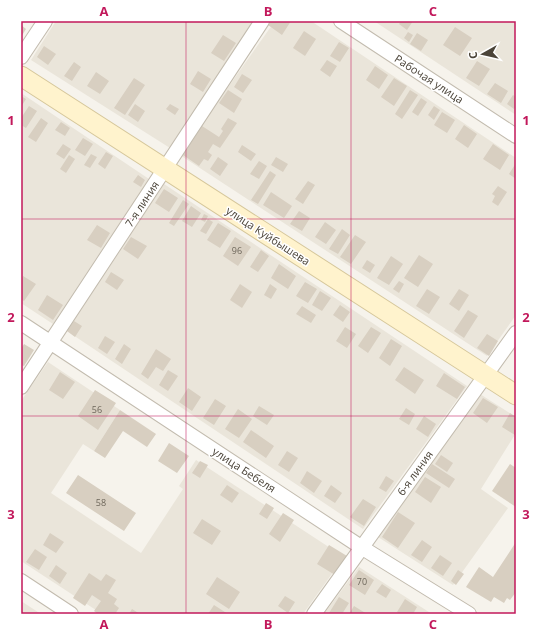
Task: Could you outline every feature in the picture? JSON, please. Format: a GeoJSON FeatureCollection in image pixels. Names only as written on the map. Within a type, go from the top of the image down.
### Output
{"type":"FeatureCollection","features":[{"type":"Feature","properties":{"kind":"street"},"geometry":{"type":"LineString","coordinates":[[21,57],[45,21]]}},
{"type":"Feature","properties":{"kind":"street","name":"7-я линия"},"geometry":{"type":"LineString","coordinates":[[21,387],[262,21]]}},
{"type":"Feature","properties":{"kind":"street","name":"Рабочая улица"},"geometry":{"type":"LineString","coordinates":[[341,21],[516,136]]}},
{"type":"Feature","properties":{"kind":"street","name":"улица Куйбышева"},"geometry":{"type":"LineString","coordinates":[[21,76],[516,395]]}},
{"type":"Feature","properties":{"kind":"street","name":"улица Бебеля"},"geometry":{"type":"LineString","coordinates":[[21,323],[361,547],[469,614]]}},
{"type":"Feature","properties":{"kind":"street","name":"6-я линия"},"geometry":{"type":"LineString","coordinates":[[314,614],[516,333]]}},
{"type":"Feature","properties":{"kind":"street"},"geometry":{"type":"LineString","coordinates":[[21,581],[71,614]]}},
{"type":"Feature","properties":{"kind":"shaded area"},"geometry":{"type":"Polygon","coordinates":[[[56,21],[254,21],[170,148],[31,60],[56,21]]]}},
{"type":"Feature","properties":{"kind":"shaded area"},"geometry":{"type":"Polygon","coordinates":[[[275,21],[311,21],[516,158],[516,315],[487,356],[180,155],[275,21]]]}},
{"type":"Feature","properties":{"kind":"shaded area"},"geometry":{"type":"Polygon","coordinates":[[[374,21],[516,21],[516,115],[374,21]]]}},
{"type":"Feature","properties":{"kind":"shaded area"},"geometry":{"type":"Polygon","coordinates":[[[21,93],[149,179],[53,324],[21,303],[21,93]]]}},
{"type":"Feature","properties":{"kind":"shaded area"},"geometry":{"type":"Polygon","coordinates":[[[164,184],[467,386],[363,529],[67,331],[164,184]]]}},
{"type":"Feature","properties":{"kind":"shaded area"},"geometry":{"type":"Polygon","coordinates":[[[48,362],[120,410],[94,451],[83,444],[51,493],[141,553],[183,489],[179,486],[196,460],[344,557],[303,614],[102,614],[21,561],[21,401],[48,362]]]}},
{"type":"Feature","properties":{"kind":"shaded area"},"geometry":{"type":"Polygon","coordinates":[[[480,394],[516,417],[516,433],[481,489],[508,508],[453,585],[378,537],[480,394]]]}},
{"type":"Feature","properties":{"kind":"shaded area"},"geometry":{"type":"Polygon","coordinates":[[[359,567],[432,614],[324,614],[359,567]]]}},
{"type":"Feature","properties":{"kind":"shaded area"},"geometry":{"type":"Polygon","coordinates":[[[21,601],[41,614],[21,614],[21,601]]]}},
{"type":"Feature","properties":{"kind":"building"},"geometry":{"type":"Polygon","coordinates":[[[271,21],[291,21],[282,35],[268,25],[271,21]]]}},
{"type":"Feature","properties":{"kind":"building"},"geometry":{"type":"Polygon","coordinates":[[[401,21],[413,21],[407,30],[399,24],[401,21]]]}},
{"type":"Feature","properties":{"kind":"building"},"geometry":{"type":"Polygon","coordinates":[[[21,25],[26,29],[21,37],[21,25]]]}},
{"type":"Feature","properties":{"kind":"building"},"geometry":{"type":"Polygon","coordinates":[[[455,27],[472,38],[460,56],[443,45],[455,27]]]}},
{"type":"Feature","properties":{"kind":"building"},"geometry":{"type":"Polygon","coordinates":[[[304,31],[316,39],[305,56],[293,48],[304,31]]]}},
{"type":"Feature","properties":{"kind":"building"},"geometry":{"type":"Polygon","coordinates":[[[408,32],[413,35],[409,42],[404,38],[408,32]]]}},
{"type":"Feature","properties":{"kind":"building"},"geometry":{"type":"Polygon","coordinates":[[[417,33],[428,40],[421,51],[410,44],[417,33]]]}},
{"type":"Feature","properties":{"kind":"building"},"geometry":{"type":"Polygon","coordinates":[[[223,35],[236,43],[224,61],[211,53],[223,35]]]}},
{"type":"Feature","properties":{"kind":"building"},"geometry":{"type":"Polygon","coordinates":[[[339,42],[349,48],[340,62],[330,56],[339,42]]]}},
{"type":"Feature","properties":{"kind":"building"},"geometry":{"type":"Polygon","coordinates":[[[44,46],[56,54],[48,65],[37,57],[44,46]]]}},
{"type":"Feature","properties":{"kind":"building"},"geometry":{"type":"Polygon","coordinates":[[[327,60],[337,66],[330,77],[320,70],[327,60]]]}},
{"type":"Feature","properties":{"kind":"building"},"geometry":{"type":"Polygon","coordinates":[[[477,61],[490,69],[479,86],[466,78],[477,61]]]}},
{"type":"Feature","properties":{"kind":"building"},"geometry":{"type":"Polygon","coordinates":[[[74,62],[81,67],[72,81],[64,76],[74,62]]]}},
{"type":"Feature","properties":{"kind":"building"},"geometry":{"type":"Polygon","coordinates":[[[375,66],[388,75],[379,89],[366,80],[375,66]]]}},
{"type":"Feature","properties":{"kind":"building"},"geometry":{"type":"Polygon","coordinates":[[[198,71],[211,79],[203,92],[190,84],[198,71]]]}},
{"type":"Feature","properties":{"kind":"building"},"geometry":{"type":"Polygon","coordinates":[[[96,72],[109,81],[100,94],[87,86],[96,72]]]}},
{"type":"Feature","properties":{"kind":"building"},"geometry":{"type":"Polygon","coordinates":[[[242,74],[252,80],[243,93],[234,87],[242,74]]]}},
{"type":"Feature","properties":{"kind":"building"},"geometry":{"type":"Polygon","coordinates":[[[134,78],[145,85],[125,115],[114,108],[134,78]]]}},
{"type":"Feature","properties":{"kind":"building"},"geometry":{"type":"Polygon","coordinates":[[[394,78],[407,86],[394,106],[381,97],[394,78]]]}},
{"type":"Feature","properties":{"kind":"building"},"geometry":{"type":"Polygon","coordinates":[[[495,83],[508,91],[501,103],[487,94],[495,83]]]}},
{"type":"Feature","properties":{"kind":"building"},"geometry":{"type":"Polygon","coordinates":[[[228,90],[242,99],[234,113],[219,103],[228,90]]]}},
{"type":"Feature","properties":{"kind":"building"},"geometry":{"type":"Polygon","coordinates":[[[410,90],[418,95],[402,119],[395,114],[410,90]]]}},
{"type":"Feature","properties":{"kind":"building"},"geometry":{"type":"Polygon","coordinates":[[[513,95],[516,97],[516,106],[514,109],[507,104],[513,95]]]}},
{"type":"Feature","properties":{"kind":"building"},"geometry":{"type":"Polygon","coordinates":[[[21,96],[26,99],[21,107],[21,96]]]}},
{"type":"Feature","properties":{"kind":"building"},"geometry":{"type":"Polygon","coordinates":[[[421,98],[427,102],[418,116],[412,112],[421,98]]]}},
{"type":"Feature","properties":{"kind":"building"},"geometry":{"type":"Polygon","coordinates":[[[135,104],[145,111],[138,122],[128,115],[135,104]]]}},
{"type":"Feature","properties":{"kind":"building"},"geometry":{"type":"Polygon","coordinates":[[[170,104],[179,109],[175,115],[166,109],[170,104]]]}},
{"type":"Feature","properties":{"kind":"building"},"geometry":{"type":"Polygon","coordinates":[[[29,106],[37,111],[26,128],[21,125],[21,118],[29,106]]]}},
{"type":"Feature","properties":{"kind":"building"},"geometry":{"type":"Polygon","coordinates":[[[434,106],[440,110],[434,120],[428,115],[434,106]]]}},
{"type":"Feature","properties":{"kind":"building"},"geometry":{"type":"Polygon","coordinates":[[[442,112],[455,120],[447,133],[434,125],[442,112]]]}},
{"type":"Feature","properties":{"kind":"building"},"geometry":{"type":"Polygon","coordinates":[[[41,118],[48,123],[36,142],[28,137],[41,118]]]}},
{"type":"Feature","properties":{"kind":"building"},"geometry":{"type":"Polygon","coordinates":[[[228,118],[237,123],[220,148],[213,144],[208,152],[212,155],[208,161],[204,159],[199,166],[183,155],[202,126],[219,137],[223,131],[221,129],[228,118]]]}},
{"type":"Feature","properties":{"kind":"building"},"geometry":{"type":"Polygon","coordinates":[[[61,122],[70,128],[65,136],[55,130],[61,122]]]}},
{"type":"Feature","properties":{"kind":"building"},"geometry":{"type":"Polygon","coordinates":[[[464,125],[477,134],[468,148],[455,139],[464,125]]]}},
{"type":"Feature","properties":{"kind":"building"},"geometry":{"type":"Polygon","coordinates":[[[83,138],[93,144],[85,156],[75,150],[83,138]]]}},
{"type":"Feature","properties":{"kind":"building"},"geometry":{"type":"Polygon","coordinates":[[[63,144],[71,149],[64,159],[56,154],[63,144]]]}},
{"type":"Feature","properties":{"kind":"building"},"geometry":{"type":"Polygon","coordinates":[[[493,144],[509,155],[500,170],[483,159],[493,144]]]}},
{"type":"Feature","properties":{"kind":"building"},"geometry":{"type":"Polygon","coordinates":[[[242,145],[256,154],[251,161],[238,152],[242,145]]]}},
{"type":"Feature","properties":{"kind":"building"},"geometry":{"type":"Polygon","coordinates":[[[106,152],[113,156],[105,169],[98,164],[106,152]]]}},
{"type":"Feature","properties":{"kind":"building"},"geometry":{"type":"Polygon","coordinates":[[[91,154],[97,157],[90,168],[84,165],[91,154]]]}},
{"type":"Feature","properties":{"kind":"building"},"geometry":{"type":"Polygon","coordinates":[[[69,155],[75,159],[66,173],[60,169],[69,155]]]}},
{"type":"Feature","properties":{"kind":"building"},"geometry":{"type":"Polygon","coordinates":[[[218,157],[228,164],[220,176],[210,169],[218,157]]]}},
{"type":"Feature","properties":{"kind":"building"},"geometry":{"type":"Polygon","coordinates":[[[276,157],[288,164],[283,172],[271,165],[276,157]]]}},
{"type":"Feature","properties":{"kind":"building"},"geometry":{"type":"Polygon","coordinates":[[[259,161],[267,166],[259,179],[250,174],[259,161]]]}},
{"type":"Feature","properties":{"kind":"building"},"geometry":{"type":"Polygon","coordinates":[[[516,163],[516,179],[509,174],[516,163]]]}},
{"type":"Feature","properties":{"kind":"building"},"geometry":{"type":"Polygon","coordinates":[[[270,171],[276,175],[258,204],[251,200],[270,171]]]}},
{"type":"Feature","properties":{"kind":"building"},"geometry":{"type":"Polygon","coordinates":[[[138,175],[145,180],[141,187],[133,182],[138,175]]]}},
{"type":"Feature","properties":{"kind":"building"},"geometry":{"type":"Polygon","coordinates":[[[308,181],[315,185],[303,204],[295,199],[308,181]]]}},
{"type":"Feature","properties":{"kind":"building"},"geometry":{"type":"Polygon","coordinates":[[[498,186],[507,192],[498,206],[492,202],[495,196],[492,194],[498,186]]]}},
{"type":"Feature","properties":{"kind":"building"},"geometry":{"type":"Polygon","coordinates":[[[164,189],[178,198],[169,212],[155,203],[164,189]]]}},
{"type":"Feature","properties":{"kind":"building"},"geometry":{"type":"Polygon","coordinates":[[[271,192],[292,206],[284,218],[263,205],[271,192]]]}},
{"type":"Feature","properties":{"kind":"building"},"geometry":{"type":"Polygon","coordinates":[[[183,200],[189,204],[174,226],[169,223],[183,200]]]}},
{"type":"Feature","properties":{"kind":"building"},"geometry":{"type":"Polygon","coordinates":[[[191,206],[201,213],[192,227],[182,221],[191,206]]]}},
{"type":"Feature","properties":{"kind":"building"},"geometry":{"type":"Polygon","coordinates":[[[299,211],[310,218],[302,231],[290,224],[299,211]]]}},
{"type":"Feature","properties":{"kind":"building"},"geometry":{"type":"Polygon","coordinates":[[[204,214],[208,216],[205,222],[201,220],[204,214]]]}},
{"type":"Feature","properties":{"kind":"building"},"geometry":{"type":"Polygon","coordinates":[[[208,219],[213,222],[206,234],[200,231],[208,219]]]}},
{"type":"Feature","properties":{"kind":"building"},"geometry":{"type":"Polygon","coordinates":[[[325,222],[336,230],[326,244],[315,237],[325,222]]]}},
{"type":"Feature","properties":{"kind":"building"},"geometry":{"type":"Polygon","coordinates":[[[218,223],[231,231],[220,248],[207,240],[218,223]]]}},
{"type":"Feature","properties":{"kind":"building"},"geometry":{"type":"Polygon","coordinates":[[[97,225],[110,233],[101,248],[87,240],[97,225]]]}},
{"type":"Feature","properties":{"kind":"building"},"geometry":{"type":"Polygon","coordinates":[[[342,229],[350,235],[338,254],[329,249],[342,229]]]}},
{"type":"Feature","properties":{"kind":"building"},"geometry":{"type":"Polygon","coordinates":[[[355,235],[366,242],[351,264],[340,257],[355,235]]]}},
{"type":"Feature","properties":{"kind":"building"},"geometry":{"type":"Polygon","coordinates":[[[131,237],[147,246],[138,259],[123,249],[131,237]]]}},
{"type":"Feature","properties":{"kind":"building"},"geometry":{"type":"Polygon","coordinates":[[[235,237],[251,247],[238,266],[223,256],[235,237]]]}},
{"type":"Feature","properties":{"kind":"building"},"geometry":{"type":"Polygon","coordinates":[[[261,250],[269,256],[258,272],[250,267],[261,250]]]}},
{"type":"Feature","properties":{"kind":"building"},"geometry":{"type":"Polygon","coordinates":[[[419,255],[433,264],[418,287],[404,278],[419,255]]]}},
{"type":"Feature","properties":{"kind":"building"},"geometry":{"type":"Polygon","coordinates":[[[391,256],[403,264],[389,285],[377,278],[391,256]]]}},
{"type":"Feature","properties":{"kind":"building"},"geometry":{"type":"Polygon","coordinates":[[[367,260],[375,265],[370,273],[362,268],[367,260]]]}},
{"type":"Feature","properties":{"kind":"building"},"geometry":{"type":"Polygon","coordinates":[[[279,264],[296,276],[288,289],[271,278],[279,264]]]}},
{"type":"Feature","properties":{"kind":"building"},"geometry":{"type":"Polygon","coordinates":[[[111,272],[124,280],[117,290],[105,282],[111,272]]]}},
{"type":"Feature","properties":{"kind":"building"},"geometry":{"type":"Polygon","coordinates":[[[23,276],[36,284],[24,301],[21,299],[21,280],[23,276]]]}},
{"type":"Feature","properties":{"kind":"building"},"geometry":{"type":"Polygon","coordinates":[[[399,281],[404,284],[399,293],[393,289],[399,281]]]}},
{"type":"Feature","properties":{"kind":"building"},"geometry":{"type":"Polygon","coordinates":[[[305,282],[317,289],[308,303],[296,296],[305,282]]]}},
{"type":"Feature","properties":{"kind":"building"},"geometry":{"type":"Polygon","coordinates":[[[240,284],[252,292],[242,308],[230,300],[240,284]]]}},
{"type":"Feature","properties":{"kind":"building"},"geometry":{"type":"Polygon","coordinates":[[[270,284],[277,289],[271,299],[264,295],[270,284]]]}},
{"type":"Feature","properties":{"kind":"building"},"geometry":{"type":"Polygon","coordinates":[[[427,289],[440,297],[429,314],[416,306],[427,289]]]}},
{"type":"Feature","properties":{"kind":"building"},"geometry":{"type":"Polygon","coordinates":[[[459,289],[469,295],[459,311],[449,304],[459,289]]]}},
{"type":"Feature","properties":{"kind":"building"},"geometry":{"type":"Polygon","coordinates":[[[320,291],[331,298],[322,311],[312,305],[320,291]]]}},
{"type":"Feature","properties":{"kind":"building"},"geometry":{"type":"Polygon","coordinates":[[[47,295],[63,305],[53,320],[38,310],[47,295]]]}},
{"type":"Feature","properties":{"kind":"building"},"geometry":{"type":"Polygon","coordinates":[[[340,305],[350,312],[343,322],[333,315],[340,305]]]}},
{"type":"Feature","properties":{"kind":"building"},"geometry":{"type":"Polygon","coordinates":[[[302,306],[316,315],[311,323],[296,314],[302,306]]]}},
{"type":"Feature","properties":{"kind":"building"},"geometry":{"type":"Polygon","coordinates":[[[468,310],[478,316],[464,338],[454,331],[468,310]]]}},
{"type":"Feature","properties":{"kind":"building"},"geometry":{"type":"Polygon","coordinates":[[[74,321],[82,326],[75,337],[67,331],[74,321]]]}},
{"type":"Feature","properties":{"kind":"building"},"geometry":{"type":"Polygon","coordinates":[[[345,327],[356,334],[347,348],[336,341],[345,327]]]}},
{"type":"Feature","properties":{"kind":"building"},"geometry":{"type":"Polygon","coordinates":[[[371,327],[381,333],[368,353],[358,346],[371,327]]]}},
{"type":"Feature","properties":{"kind":"building"},"geometry":{"type":"Polygon","coordinates":[[[487,334],[498,341],[489,356],[477,348],[487,334]]]}},
{"type":"Feature","properties":{"kind":"building"},"geometry":{"type":"Polygon","coordinates":[[[105,336],[115,342],[107,354],[98,348],[105,336]]]}},
{"type":"Feature","properties":{"kind":"building"},"geometry":{"type":"Polygon","coordinates":[[[391,339],[402,346],[390,366],[379,358],[391,339]]]}},
{"type":"Feature","properties":{"kind":"building"},"geometry":{"type":"Polygon","coordinates":[[[24,344],[34,350],[24,366],[21,365],[21,349],[24,344]]]}},
{"type":"Feature","properties":{"kind":"building"},"geometry":{"type":"Polygon","coordinates":[[[124,344],[131,349],[122,364],[115,359],[124,344]]]}},
{"type":"Feature","properties":{"kind":"building"},"geometry":{"type":"Polygon","coordinates":[[[156,349],[171,359],[163,371],[156,367],[148,379],[141,374],[156,349]]]}},
{"type":"Feature","properties":{"kind":"building"},"geometry":{"type":"Polygon","coordinates":[[[404,367],[424,380],[415,394],[395,380],[404,367]]]}},
{"type":"Feature","properties":{"kind":"building"},"geometry":{"type":"Polygon","coordinates":[[[168,370],[178,376],[168,391],[159,385],[168,370]]]}},
{"type":"Feature","properties":{"kind":"building"},"geometry":{"type":"Polygon","coordinates":[[[60,372],[75,382],[63,399],[49,390],[60,372]]]}},
{"type":"Feature","properties":{"kind":"building"},"geometry":{"type":"Polygon","coordinates":[[[444,373],[465,387],[457,399],[436,386],[444,373]]]}},
{"type":"Feature","properties":{"kind":"building"},"geometry":{"type":"Polygon","coordinates":[[[188,388],[201,397],[192,411],[179,402],[188,388]]]}},
{"type":"Feature","properties":{"kind":"building"},"geometry":{"type":"Polygon","coordinates":[[[95,390],[116,403],[98,430],[78,416],[95,390]]]}},
{"type":"Feature","properties":{"kind":"building"},"geometry":{"type":"Polygon","coordinates":[[[483,398],[498,407],[487,423],[473,413],[483,398]]]}},
{"type":"Feature","properties":{"kind":"building"},"geometry":{"type":"Polygon","coordinates":[[[215,399],[226,406],[214,425],[203,418],[215,399]]]}},
{"type":"Feature","properties":{"kind":"building"},"geometry":{"type":"Polygon","coordinates":[[[259,406],[274,415],[267,425],[253,416],[259,406]]]}},
{"type":"Feature","properties":{"kind":"building"},"geometry":{"type":"Polygon","coordinates":[[[406,408],[415,414],[409,425],[399,419],[406,408]]]}},
{"type":"Feature","properties":{"kind":"building"},"geometry":{"type":"Polygon","coordinates":[[[238,409],[252,419],[239,438],[225,429],[238,409]]]}},
{"type":"Feature","properties":{"kind":"building"},"geometry":{"type":"Polygon","coordinates":[[[120,410],[156,434],[147,447],[123,431],[105,458],[94,451],[120,410]]]}},
{"type":"Feature","properties":{"kind":"building"},"geometry":{"type":"Polygon","coordinates":[[[510,413],[516,417],[515,435],[502,427],[510,413]]]}},
{"type":"Feature","properties":{"kind":"building"},"geometry":{"type":"Polygon","coordinates":[[[424,416],[436,424],[428,437],[416,429],[424,416]]]}},
{"type":"Feature","properties":{"kind":"building"},"geometry":{"type":"Polygon","coordinates":[[[251,430],[274,446],[266,458],[243,442],[251,430]]]}},
{"type":"Feature","properties":{"kind":"building"},"geometry":{"type":"Polygon","coordinates":[[[169,443],[189,456],[177,473],[158,461],[169,443]]]}},
{"type":"Feature","properties":{"kind":"building"},"geometry":{"type":"Polygon","coordinates":[[[287,451],[298,458],[289,472],[278,465],[287,451]]]}},
{"type":"Feature","properties":{"kind":"building"},"geometry":{"type":"Polygon","coordinates":[[[441,455],[453,463],[447,472],[435,464],[441,455]]]}},
{"type":"Feature","properties":{"kind":"building"},"geometry":{"type":"Polygon","coordinates":[[[200,461],[208,465],[200,478],[192,473],[200,461]]]}},
{"type":"Feature","properties":{"kind":"building"},"geometry":{"type":"Polygon","coordinates":[[[432,464],[455,479],[449,488],[426,473],[432,464]]]}},
{"type":"Feature","properties":{"kind":"building"},"geometry":{"type":"Polygon","coordinates":[[[510,464],[516,468],[516,507],[492,491],[510,464]]]}},
{"type":"Feature","properties":{"kind":"building"},"geometry":{"type":"Polygon","coordinates":[[[307,471],[322,481],[314,493],[300,483],[307,471]]]}},
{"type":"Feature","properties":{"kind":"building"},"geometry":{"type":"Polygon","coordinates":[[[78,475],[136,513],[124,531],[66,493],[78,475]]]}},
{"type":"Feature","properties":{"kind":"building"},"geometry":{"type":"Polygon","coordinates":[[[386,476],[394,481],[386,492],[379,488],[386,476]]]}},
{"type":"Feature","properties":{"kind":"building"},"geometry":{"type":"Polygon","coordinates":[[[425,477],[441,487],[431,503],[415,492],[425,477]]]}},
{"type":"Feature","properties":{"kind":"building"},"geometry":{"type":"Polygon","coordinates":[[[227,485],[239,493],[232,503],[220,495],[227,485]]]}},
{"type":"Feature","properties":{"kind":"building"},"geometry":{"type":"Polygon","coordinates":[[[331,485],[342,493],[335,503],[324,496],[331,485]]]}},
{"type":"Feature","properties":{"kind":"building"},"geometry":{"type":"Polygon","coordinates":[[[363,499],[376,507],[364,526],[350,517],[363,499]]]}},
{"type":"Feature","properties":{"kind":"building"},"geometry":{"type":"Polygon","coordinates":[[[266,503],[274,508],[267,519],[259,514],[266,503]]]}},
{"type":"Feature","properties":{"kind":"building"},"geometry":{"type":"Polygon","coordinates":[[[398,512],[415,523],[398,548],[382,537],[398,512]]]}},
{"type":"Feature","properties":{"kind":"building"},"geometry":{"type":"Polygon","coordinates":[[[283,513],[294,520],[280,542],[269,534],[283,513]]]}},
{"type":"Feature","properties":{"kind":"building"},"geometry":{"type":"Polygon","coordinates":[[[202,519],[221,531],[212,545],[193,533],[202,519]]]}},
{"type":"Feature","properties":{"kind":"building"},"geometry":{"type":"Polygon","coordinates":[[[50,533],[64,542],[56,553],[43,545],[50,533]]]}},
{"type":"Feature","properties":{"kind":"building"},"geometry":{"type":"Polygon","coordinates":[[[422,540],[432,547],[422,562],[411,555],[422,540]]]}},
{"type":"Feature","properties":{"kind":"building"},"geometry":{"type":"Polygon","coordinates":[[[516,542],[516,592],[510,600],[507,598],[504,603],[494,597],[491,602],[466,587],[479,567],[493,577],[516,542]]]}},
{"type":"Feature","properties":{"kind":"building"},"geometry":{"type":"Polygon","coordinates":[[[329,545],[347,556],[335,575],[317,564],[329,545]]]}},
{"type":"Feature","properties":{"kind":"building"},"geometry":{"type":"Polygon","coordinates":[[[35,549],[47,557],[39,570],[26,562],[35,549]]]}},
{"type":"Feature","properties":{"kind":"building"},"geometry":{"type":"Polygon","coordinates":[[[440,555],[452,563],[443,576],[431,568],[440,555]]]}},
{"type":"Feature","properties":{"kind":"building"},"geometry":{"type":"Polygon","coordinates":[[[56,565],[67,573],[60,584],[49,576],[56,565]]]}},
{"type":"Feature","properties":{"kind":"building"},"geometry":{"type":"Polygon","coordinates":[[[359,570],[374,580],[365,595],[349,585],[359,570]]]}},
{"type":"Feature","properties":{"kind":"building"},"geometry":{"type":"Polygon","coordinates":[[[458,570],[464,574],[456,585],[451,581],[458,570]]]}},
{"type":"Feature","properties":{"kind":"building"},"geometry":{"type":"Polygon","coordinates":[[[89,573],[101,581],[106,574],[116,580],[108,593],[117,599],[114,604],[119,608],[115,614],[98,614],[94,611],[101,601],[92,595],[85,606],[73,598],[89,573]]]}},
{"type":"Feature","properties":{"kind":"building"},"geometry":{"type":"Polygon","coordinates":[[[217,577],[240,592],[229,609],[206,594],[217,577]]]}},
{"type":"Feature","properties":{"kind":"building"},"geometry":{"type":"Polygon","coordinates":[[[382,584],[391,590],[386,598],[376,592],[382,584]]]}},
{"type":"Feature","properties":{"kind":"building"},"geometry":{"type":"Polygon","coordinates":[[[285,596],[295,602],[288,613],[278,606],[285,596]]]}},
{"type":"Feature","properties":{"kind":"building"},"geometry":{"type":"Polygon","coordinates":[[[339,597],[349,603],[342,614],[329,613],[339,597]]]}},
{"type":"Feature","properties":{"kind":"building"},"geometry":{"type":"Polygon","coordinates":[[[405,599],[417,607],[413,614],[400,614],[397,612],[405,599]]]}},
{"type":"Feature","properties":{"kind":"building"},"geometry":{"type":"Polygon","coordinates":[[[214,605],[228,614],[208,614],[214,605]]]}},
{"type":"Feature","properties":{"kind":"building"},"geometry":{"type":"Polygon","coordinates":[[[354,606],[367,614],[349,614],[354,606]]]}},
{"type":"Feature","properties":{"kind":"building"},"geometry":{"type":"Polygon","coordinates":[[[132,609],[140,614],[129,614],[132,609]]]}}]}
